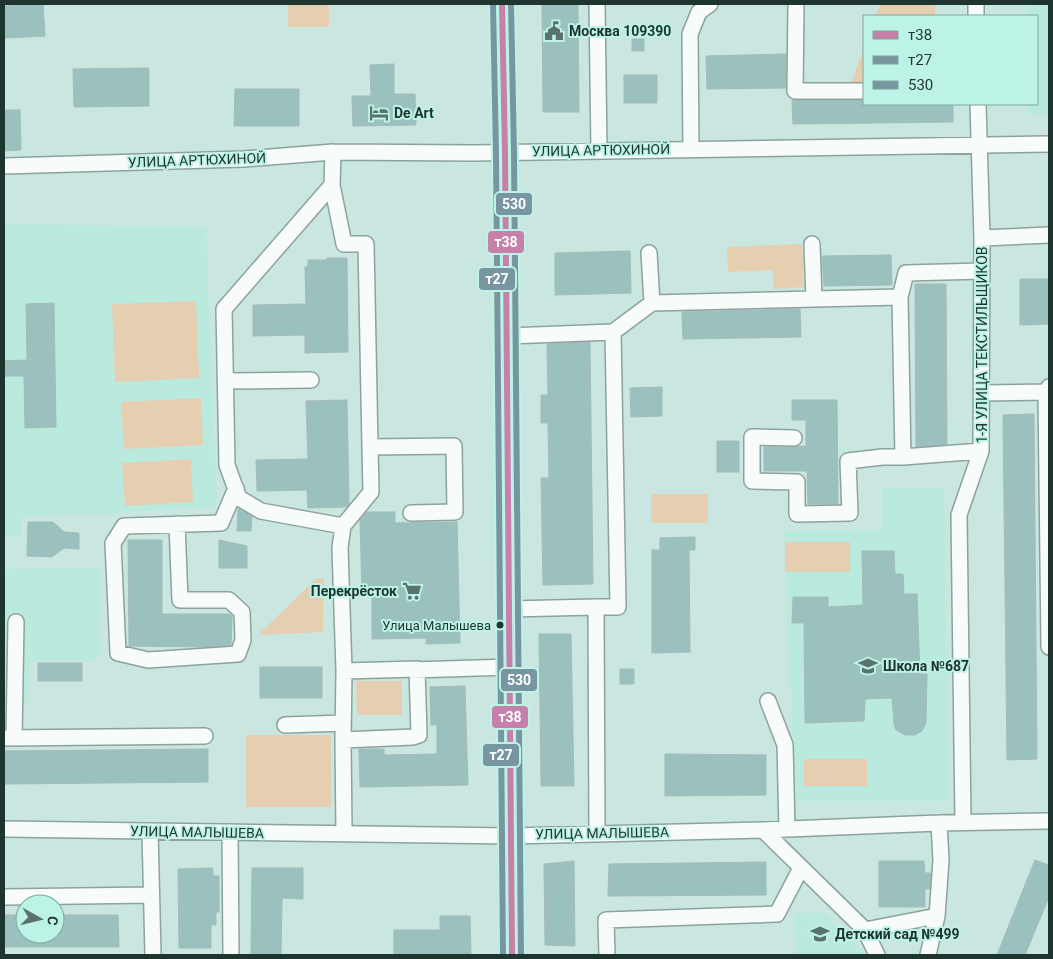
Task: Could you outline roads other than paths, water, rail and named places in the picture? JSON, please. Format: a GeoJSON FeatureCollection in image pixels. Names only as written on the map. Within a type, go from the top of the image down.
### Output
{"type":"FeatureCollection","features":[{"type":"Feature","properties":{"kind":"main road"},"geometry":{"type":"LineString","coordinates":[[502,4],[507,336],[512,955]]}},
{"type":"Feature","properties":{"kind":"street"},"geometry":{"type":"LineString","coordinates":[[597,4],[599,151]]}},
{"type":"Feature","properties":{"kind":"street"},"geometry":{"type":"LineString","coordinates":[[691,149],[690,34],[699,12],[710,4]]}},
{"type":"Feature","properties":{"kind":"street"},"geometry":{"type":"LineString","coordinates":[[796,4],[795,91],[863,91]]}},
{"type":"Feature","properties":{"kind":"street","name":"1-Я УЛИЦА ТЕКСТИЛЬЩИКОВ"},"geometry":{"type":"LineString","coordinates":[[963,822],[959,515],[981,451],[982,238],[978,105]]}},
{"type":"Feature","properties":{"kind":"street","name":"УЛИЦА АРТЮХИНОЙ"},"geometry":{"type":"LineString","coordinates":[[4,166],[244,159],[333,152],[505,153],[1049,144]]}},
{"type":"Feature","properties":{"kind":"street"},"geometry":{"type":"LineString","coordinates":[[333,152],[332,186],[344,244],[366,244],[371,492],[343,526],[340,548],[344,670],[344,834]]}},
{"type":"Feature","properties":{"kind":"street"},"geometry":{"type":"LineString","coordinates":[[332,186],[224,309],[227,465],[239,498],[260,511],[343,526]]}},
{"type":"Feature","properties":{"kind":"street"},"geometry":{"type":"LineString","coordinates":[[982,238],[1049,235]]}},
{"type":"Feature","properties":{"kind":"street"},"geometry":{"type":"LineString","coordinates":[[812,244],[814,299]]}},
{"type":"Feature","properties":{"kind":"street"},"geometry":{"type":"LineString","coordinates":[[649,253],[652,303]]}},
{"type":"Feature","properties":{"kind":"street"},"geometry":{"type":"LineString","coordinates":[[903,458],[900,297],[906,273],[982,271]]}},
{"type":"Feature","properties":{"kind":"street"},"geometry":{"type":"LineString","coordinates":[[507,336],[613,332],[652,303],[900,297]]}},
{"type":"Feature","properties":{"kind":"street"},"geometry":{"type":"LineString","coordinates":[[509,609],[618,607],[613,332]]}},
{"type":"Feature","properties":{"kind":"street"},"geometry":{"type":"LineString","coordinates":[[225,380],[311,380]]}},
{"type":"Feature","properties":{"kind":"street"},"geometry":{"type":"LineString","coordinates":[[982,393],[1048,391],[1049,647]]}},
{"type":"Feature","properties":{"kind":"street"},"geometry":{"type":"LineString","coordinates":[[794,438],[752,437],[752,481],[797,482],[797,514],[850,513],[848,461],[981,451]]}},
{"type":"Feature","properties":{"kind":"street"},"geometry":{"type":"LineString","coordinates":[[370,447],[454,446],[455,512],[411,513]]}},
{"type":"Feature","properties":{"kind":"street"},"geometry":{"type":"LineString","coordinates":[[177,524],[180,600],[229,600],[242,612],[244,640],[238,654],[148,660],[118,654],[113,544],[124,526],[177,524],[221,523],[236,488]]}},
{"type":"Feature","properties":{"kind":"street"},"geometry":{"type":"LineString","coordinates":[[596,608],[597,834]]}},
{"type":"Feature","properties":{"kind":"street"},"geometry":{"type":"LineString","coordinates":[[16,622],[9,738],[205,736]]}},
{"type":"Feature","properties":{"kind":"street"},"geometry":{"type":"LineString","coordinates":[[412,670],[510,667]]}},
{"type":"Feature","properties":{"kind":"street"},"geometry":{"type":"LineString","coordinates":[[343,740],[419,735],[417,669],[344,670]]}},
{"type":"Feature","properties":{"kind":"street"},"geometry":{"type":"LineString","coordinates":[[768,701],[785,744],[787,829]]}},
{"type":"Feature","properties":{"kind":"street"},"geometry":{"type":"LineString","coordinates":[[285,725],[343,723]]}},
{"type":"Feature","properties":{"kind":"street","name":"УЛИЦА МАЛЫШЕВА"},"geometry":{"type":"LineString","coordinates":[[4,829],[511,836],[1049,821]]}},
{"type":"Feature","properties":{"kind":"street"},"geometry":{"type":"LineString","coordinates":[[928,955],[937,916],[941,860],[940,823]]}},
{"type":"Feature","properties":{"kind":"street"},"geometry":{"type":"LineString","coordinates":[[763,830],[865,930],[877,955]]}},
{"type":"Feature","properties":{"kind":"street"},"geometry":{"type":"LineString","coordinates":[[150,831],[153,955]]}},
{"type":"Feature","properties":{"kind":"street"},"geometry":{"type":"LineString","coordinates":[[230,832],[232,955]]}},
{"type":"Feature","properties":{"kind":"street"},"geometry":{"type":"LineString","coordinates":[[607,955],[606,920],[777,914],[802,868]]}},
{"type":"Feature","properties":{"kind":"street"},"geometry":{"type":"LineString","coordinates":[[4,897],[151,895]]}},
{"type":"Feature","properties":{"kind":"street"},"geometry":{"type":"LineString","coordinates":[[865,930],[937,916]]}},
{"type":"Feature","properties":{"kind":"place","name":"Москва 109390"},"geometry":{"type":"Point","coordinates":[554,31]}},
{"type":"Feature","properties":{"kind":"place","name":"De Art"},"geometry":{"type":"Point","coordinates":[379,113]}},
{"type":"Feature","properties":{"kind":"place","name":"Перекрёсток"},"geometry":{"type":"Point","coordinates":[412,591]}},
{"type":"Feature","properties":{"kind":"place","name":"Улица Малышева"},"geometry":{"type":"Point","coordinates":[500,625]}},
{"type":"Feature","properties":{"kind":"place","name":"Школа №687"},"geometry":{"type":"Point","coordinates":[868,666]}},
{"type":"Feature","properties":{"kind":"place","name":"Детский сад №499"},"geometry":{"type":"Point","coordinates":[820,934]}}]}
